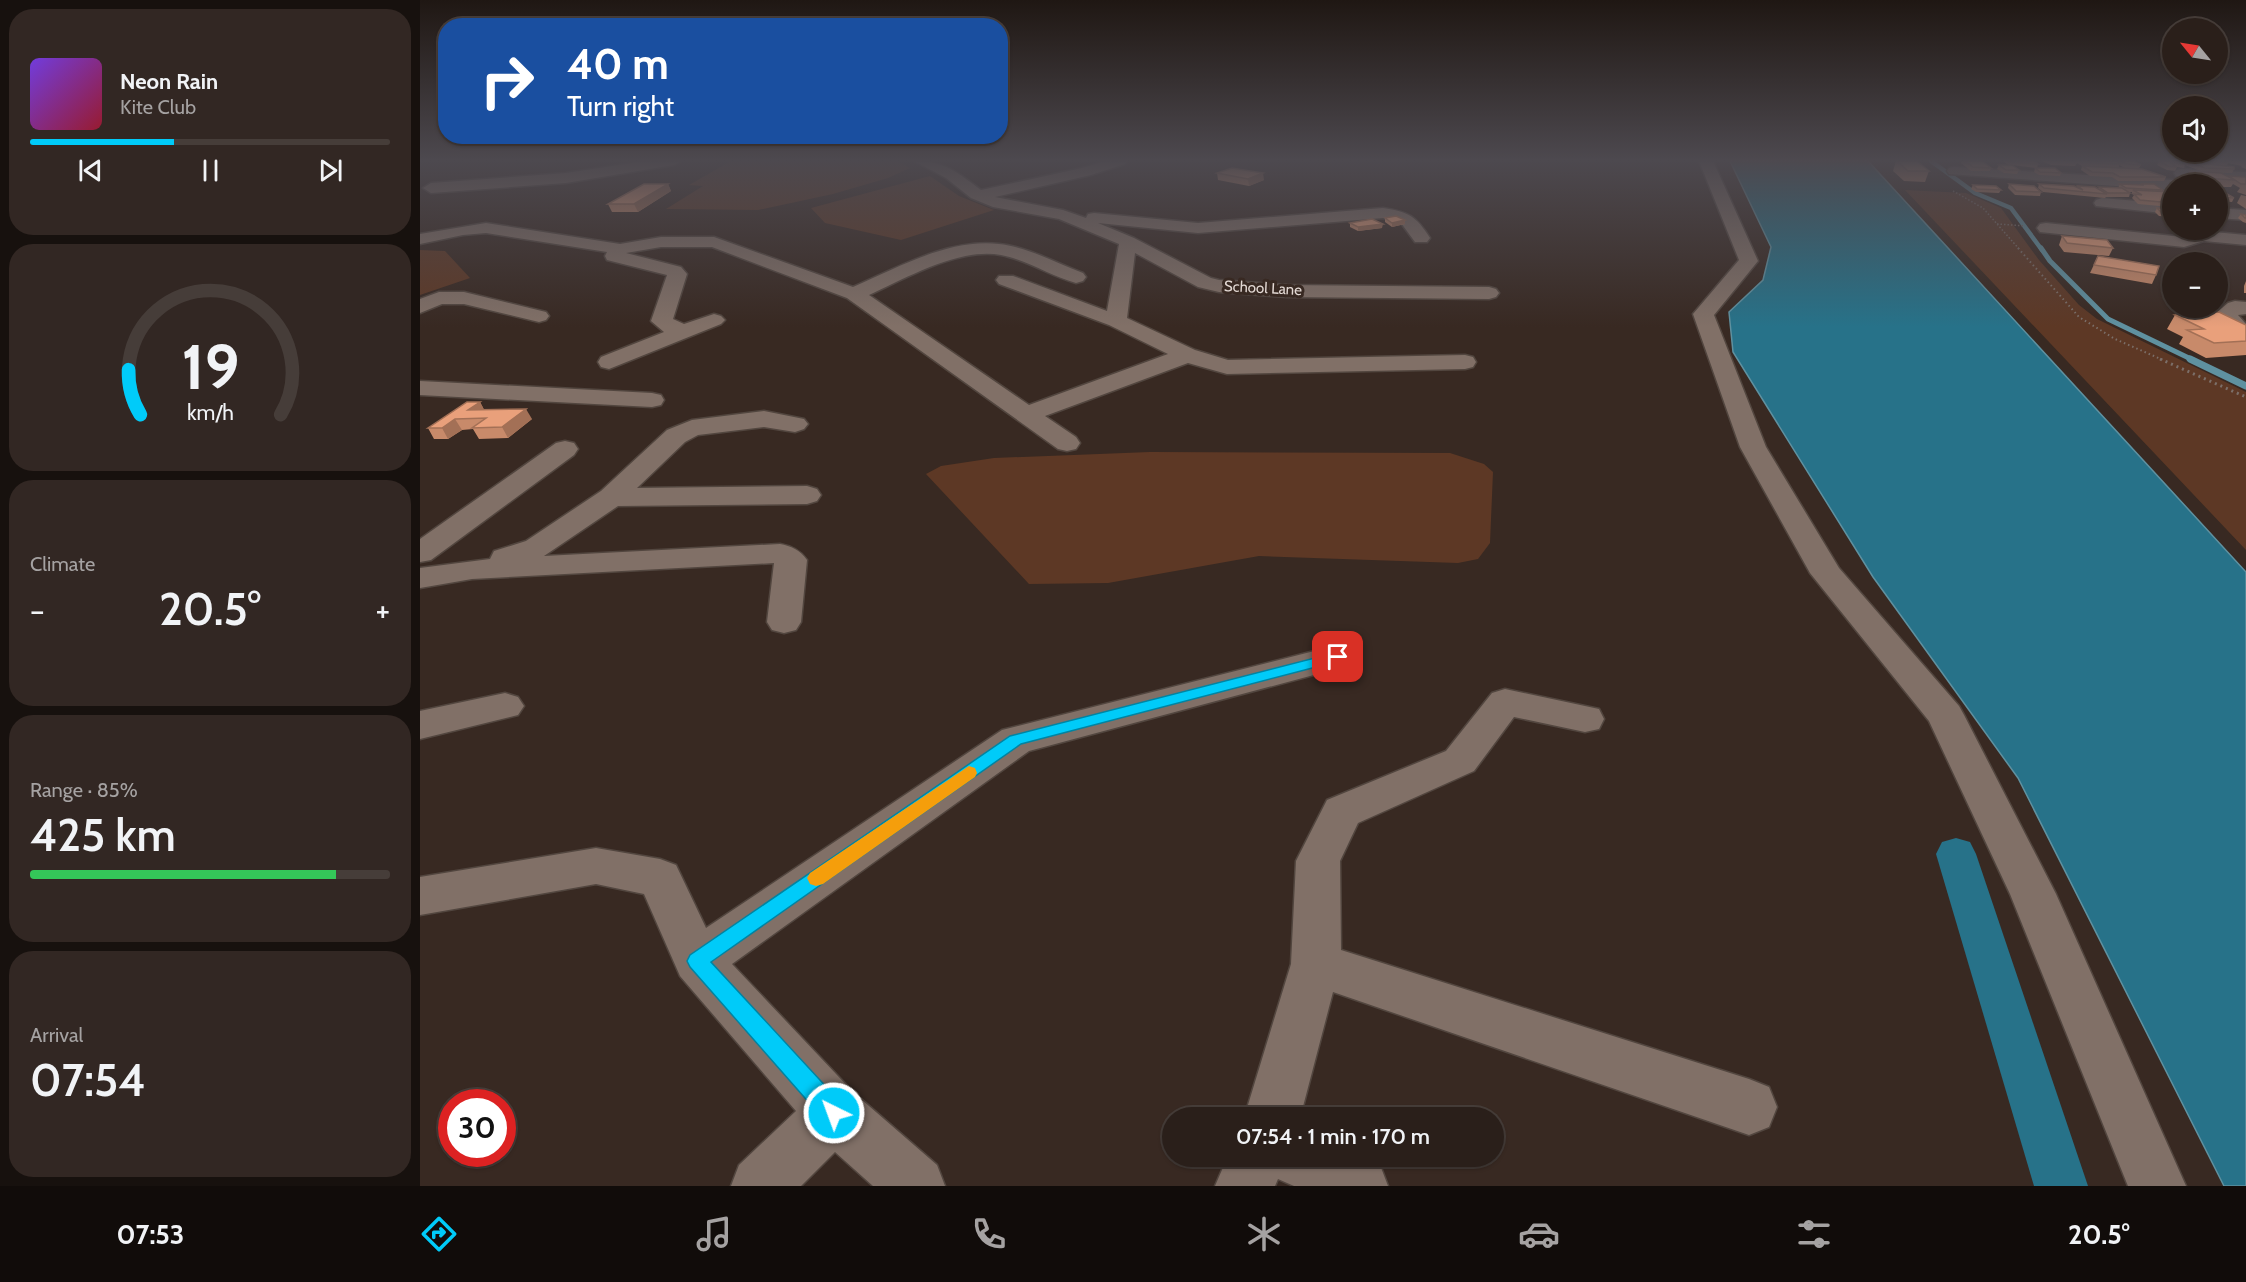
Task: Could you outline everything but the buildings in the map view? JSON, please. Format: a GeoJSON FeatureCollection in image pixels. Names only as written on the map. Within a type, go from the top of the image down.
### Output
{"type":"FeatureCollection","features":[{"type":"Feature","properties":{"kind":"street","name":"School Lane"},"geometry":{"type":"LineString","coordinates":[[1066,216],[1128,242],[1205,283],[1219,286],[1287,291],[1489,293]]}},
{"type":"Feature","properties":{"kind":"street"},"geometry":{"type":"LineString","coordinates":[[1077,216],[1198,228],[1342,216]]}},
{"type":"Feature","properties":{"kind":"street"},"geometry":{"type":"LineString","coordinates":[[1404,216],[1409,219],[1421,238]]}},
{"type":"Feature","properties":{"kind":"street"},"geometry":{"type":"LineString","coordinates":[[1730,216],[1749,261],[1703,314],[1753,447],[1826,573],[1945,715],[2033,894],[2157,1186]]}},
{"type":"Feature","properties":{"kind":"street"},"geometry":{"type":"LineString","coordinates":[[420,239],[463,230],[486,228],[620,249],[661,242],[714,242],[854,294],[1066,443]]}},
{"type":"Feature","properties":{"kind":"street"},"geometry":{"type":"LineString","coordinates":[[2046,228],[2184,242],[2203,236],[2246,240]]}},
{"type":"Feature","properties":{"kind":"street"},"geometry":{"type":"LineString","coordinates":[[1116,321],[1128,242]]}},
{"type":"Feature","properties":{"kind":"street"},"geometry":{"type":"LineString","coordinates":[[620,249],[614,256],[674,271],[677,274],[662,321],[673,329],[685,331]]}},
{"type":"Feature","properties":{"kind":"street"},"geometry":{"type":"LineString","coordinates":[[854,294],[911,269],[974,250],[1000,249],[1076,278]]}},
{"type":"Feature","properties":{"kind":"street"},"geometry":{"type":"LineString","coordinates":[[2144,254],[2162,255]]}},
{"type":"Feature","properties":{"kind":"street"},"geometry":{"type":"LineString","coordinates":[[1006,280],[1116,321],[1187,355],[1227,367],[1465,362]]}},
{"type":"Feature","properties":{"kind":"street"},"geometry":{"type":"LineString","coordinates":[[420,307],[439,298],[464,298],[539,316]]}},
{"type":"Feature","properties":{"kind":"street"},"geometry":{"type":"LineString","coordinates":[[2246,308],[2235,307],[2226,313],[2236,328],[2246,332]]}},
{"type":"Feature","properties":{"kind":"street"},"geometry":{"type":"LineString","coordinates":[[609,362],[714,320]]}},
{"type":"Feature","properties":{"kind":"street"},"geometry":{"type":"LineString","coordinates":[[1025,415],[1187,355]]}},
{"type":"Feature","properties":{"kind":"street"},"geometry":{"type":"LineString","coordinates":[[420,388],[652,400]]}},
{"type":"Feature","properties":{"kind":"street"},"geometry":{"type":"LineString","coordinates":[[472,569],[537,548],[611,497],[676,436],[692,428],[764,419],[795,424]]}},
{"type":"Feature","properties":{"kind":"street"},"geometry":{"type":"LineString","coordinates":[[420,553],[565,449]]}},
{"type":"Feature","properties":{"kind":"street"},"geometry":{"type":"LineString","coordinates":[[611,497],[807,495]]}},
{"type":"Feature","properties":{"kind":"street"},"geometry":{"type":"LineString","coordinates":[[420,578],[472,569],[780,553],[790,560],[784,622]]}},
{"type":"Feature","properties":{"kind":"street"},"geometry":{"type":"LineString","coordinates":[[697,961],[1016,740],[1338,657]]}},
{"type":"Feature","properties":{"kind":"street"},"geometry":{"type":"LineString","coordinates":[[1275,1107],[1316,964],[1318,861],[1342,812],[1460,761],[1505,702],[1585,719]]}},
{"type":"Feature","properties":{"kind":"street"},"geometry":{"type":"LineString","coordinates":[[420,725],[505,706]]}},
{"type":"Feature","properties":{"kind":"street"},"geometry":{"type":"LineString","coordinates":[[420,896],[596,866],[660,878],[697,961],[834,1113],[916,1186]]}},
{"type":"Feature","properties":{"kind":"street"},"geometry":{"type":"LineString","coordinates":[[1316,964],[1749,1107]]}},
{"type":"Feature","properties":{"kind":"street"},"geometry":{"type":"LineString","coordinates":[[760,1186],[834,1113]]}},
{"type":"Feature","properties":{"kind":"street"},"geometry":{"type":"LineString","coordinates":[[1244,1186],[1253,1167]]}},
{"type":"Feature","properties":{"kind":"street"},"geometry":{"type":"LineString","coordinates":[[1317,1167],[1359,1186]]}},
{"type":"Feature","properties":{"kind":"path"},"geometry":{"type":"LineString","coordinates":[[1990,216],[2079,317],[2115,339],[2246,397]]}},
{"type":"Feature","properties":{"kind":"path"},"geometry":{"type":"LineString","coordinates":[[1997,224],[2020,226]]}},
{"type":"Feature","properties":{"kind":"shaded area"},"geometry":{"type":"Polygon","coordinates":[[[819,216],[974,216],[901,240],[825,223],[819,216]]]}},
{"type":"Feature","properties":{"kind":"shaded area"},"geometry":{"type":"Polygon","coordinates":[[[1930,216],[2007,216],[2039,260],[2079,305],[2097,319],[2246,392],[2246,550],[1930,216]]]}},
{"type":"Feature","properties":{"kind":"shaded area"},"geometry":{"type":"Polygon","coordinates":[[[420,250],[445,251],[470,278],[420,295],[420,250]]]}},
{"type":"Feature","properties":{"kind":"shaded area"},"geometry":{"type":"Polygon","coordinates":[[[1150,452],[1450,453],[1484,464],[1493,472],[1490,543],[1478,559],[1458,563],[1259,556],[1108,583],[1029,584],[926,474],[941,466],[994,458],[1150,452]]]}},
{"type":"Feature","properties":{"kind":"water"},"geometry":{"type":"Polygon","coordinates":[[[1756,216],[1919,216],[2246,572],[2246,1186],[2224,1186],[2018,778],[1873,577],[1733,352],[1729,312],[1763,280],[1771,247],[1756,216]]]}},
{"type":"Feature","properties":{"kind":"waterway"},"geometry":{"type":"LineString","coordinates":[[2017,216],[2042,250]]}},
{"type":"Feature","properties":{"kind":"waterway"},"geometry":{"type":"LineString","coordinates":[[2041,248],[2050,261],[2108,319],[2193,360]]}},
{"type":"Feature","properties":{"kind":"waterway"},"geometry":{"type":"LineString","coordinates":[[2190,359],[2246,386]]}},
{"type":"Feature","properties":{"kind":"waterway"},"geometry":{"type":"LineString","coordinates":[[1956,854],[2061,1186]]}},
{"type":"Feature","properties":{"kind":"slow traffic"},"geometry":{"type":"LineString","coordinates":[[816,878],[969,773]]}},
{"type":"Feature","properties":{"kind":"route"},"geometry":{"type":"LineString","coordinates":[[834,1113],[697,961],[1016,740],[1338,657]]}}]}
